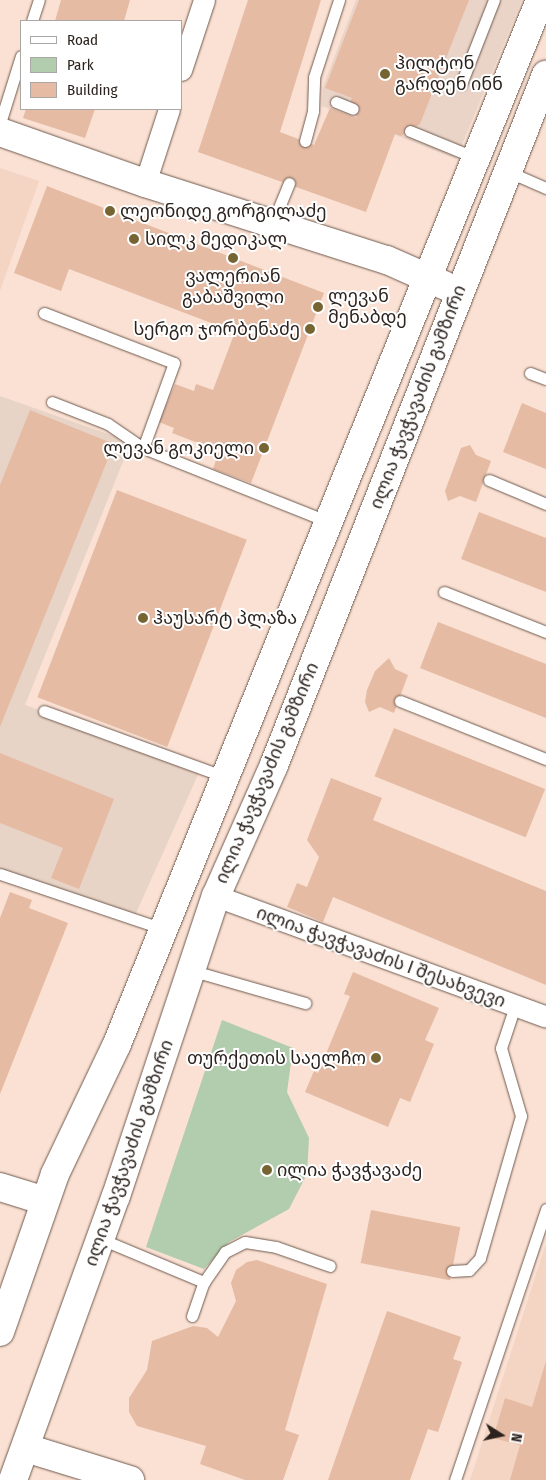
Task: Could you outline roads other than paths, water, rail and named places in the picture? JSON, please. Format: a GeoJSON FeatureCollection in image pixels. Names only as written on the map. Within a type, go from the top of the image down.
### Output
{"type":"FeatureCollection","features":[{"type":"Feature","properties":{"kind":"main road","name":"ილია ჭავჭავაძის გამზირი"},"geometry":{"type":"LineString","coordinates":[[0,1332],[39,1199],[117,1044],[430,279],[540,0]]}},
{"type":"Feature","properties":{"kind":"main road","name":"ილია ჭავჭავაძის გამზირი"},"geometry":{"type":"LineString","coordinates":[[13,1480],[101,1239],[216,896],[274,764],[459,291],[546,75]]}},
{"type":"Feature","properties":{"kind":"main road"},"geometry":{"type":"LineString","coordinates":[[0,132],[145,183],[388,260],[459,291]]}},
{"type":"Feature","properties":{"kind":"main road"},"geometry":{"type":"LineString","coordinates":[[0,1187],[39,1199]]}},
{"type":"Feature","properties":{"kind":"main road"},"geometry":{"type":"LineString","coordinates":[[26,1448],[130,1480]]}},
{"type":"Feature","properties":{"kind":"street"},"geometry":{"type":"LineString","coordinates":[[182,67],[204,0]]}},
{"type":"Feature","properties":{"kind":"street"},"geometry":{"type":"LineString","coordinates":[[145,183],[169,110]]}},
{"type":"Feature","properties":{"kind":"street","name":"ილია ჭავჭავაძის I შესახვევი"},"geometry":{"type":"LineString","coordinates":[[216,896],[546,1017]]}},
{"type":"Feature","properties":{"kind":"lane"},"geometry":{"type":"LineString","coordinates":[[32,20],[39,0]]}},
{"type":"Feature","properties":{"kind":"lane"},"geometry":{"type":"LineString","coordinates":[[305,142],[313,111],[314,77],[338,0]]}},
{"type":"Feature","properties":{"kind":"lane"},"geometry":{"type":"LineString","coordinates":[[461,84],[494,0]]}},
{"type":"Feature","properties":{"kind":"lane"},"geometry":{"type":"LineString","coordinates":[[0,123],[20,59]]}},
{"type":"Feature","properties":{"kind":"lane"},"geometry":{"type":"LineString","coordinates":[[336,102],[353,109]]}},
{"type":"Feature","properties":{"kind":"lane"},"geometry":{"type":"LineString","coordinates":[[410,131],[477,158]]}},
{"type":"Feature","properties":{"kind":"lane"},"geometry":{"type":"LineString","coordinates":[[508,171],[546,188]]}},
{"type":"Feature","properties":{"kind":"lane"},"geometry":{"type":"LineString","coordinates":[[273,222],[289,183]]}},
{"type":"Feature","properties":{"kind":"lane"},"geometry":{"type":"LineString","coordinates":[[44,313],[174,363],[143,448]]}},
{"type":"Feature","properties":{"kind":"lane"},"geometry":{"type":"LineString","coordinates":[[530,373],[546,379]]}},
{"type":"Feature","properties":{"kind":"lane"},"geometry":{"type":"LineString","coordinates":[[52,402],[108,424],[143,448],[329,522]]}},
{"type":"Feature","properties":{"kind":"lane"},"geometry":{"type":"LineString","coordinates":[[488,480],[546,504]]}},
{"type":"Feature","properties":{"kind":"lane"},"geometry":{"type":"LineString","coordinates":[[444,592],[546,632]]}},
{"type":"Feature","properties":{"kind":"lane"},"geometry":{"type":"LineString","coordinates":[[400,702],[546,759]]}},
{"type":"Feature","properties":{"kind":"lane"},"geometry":{"type":"LineString","coordinates":[[44,711],[225,777]]}},
{"type":"Feature","properties":{"kind":"lane"},"geometry":{"type":"LineString","coordinates":[[0,874],[163,929]]}},
{"type":"Feature","properties":{"kind":"lane"},"geometry":{"type":"LineString","coordinates":[[190,970],[305,1003]]}},
{"type":"Feature","properties":{"kind":"lane"},"geometry":{"type":"LineString","coordinates":[[452,1271],[469,1270],[480,1258],[521,1116],[501,1048],[515,1006]]}},
{"type":"Feature","properties":{"kind":"lane"},"geometry":{"type":"LineString","coordinates":[[455,1480],[546,1210]]}},
{"type":"Feature","properties":{"kind":"lane"},"geometry":{"type":"LineString","coordinates":[[101,1239],[204,1282]]}},
{"type":"Feature","properties":{"kind":"lane"},"geometry":{"type":"LineString","coordinates":[[192,1316],[204,1282],[225,1252],[245,1242],[276,1247],[330,1266]]}},
{"type":"Feature","properties":{"kind":"place","name":"ჰილტონ გარდენ ინნ"},"geometry":{"type":"Point","coordinates":[385,74]}},
{"type":"Feature","properties":{"kind":"place","name":"ლეონიდე გორგილაძე"},"geometry":{"type":"Point","coordinates":[110,211]}},
{"type":"Feature","properties":{"kind":"place","name":"სილკ მედიკალ"},"geometry":{"type":"Point","coordinates":[134,239]}},
{"type":"Feature","properties":{"kind":"place","name":"ვალერიან გაბაშვილი"},"geometry":{"type":"Point","coordinates":[233,258]}},
{"type":"Feature","properties":{"kind":"place","name":"ლევან მენაბდე"},"geometry":{"type":"Point","coordinates":[318,307]}},
{"type":"Feature","properties":{"kind":"place","name":"სერგო ჯორბენაძე"},"geometry":{"type":"Point","coordinates":[310,329]}},
{"type":"Feature","properties":{"kind":"place","name":"ლევან გოკიელი"},"geometry":{"type":"Point","coordinates":[264,448]}},
{"type":"Feature","properties":{"kind":"place","name":"ჰაუსარტ პლაზა"},"geometry":{"type":"Point","coordinates":[143,618]}},
{"type":"Feature","properties":{"kind":"place","name":"თურქეთის საელჩო"},"geometry":{"type":"Point","coordinates":[376,1058]}},
{"type":"Feature","properties":{"kind":"place","name":"ილია ჭავჭავაძე"},"geometry":{"type":"Point","coordinates":[267,1170]}}]}
